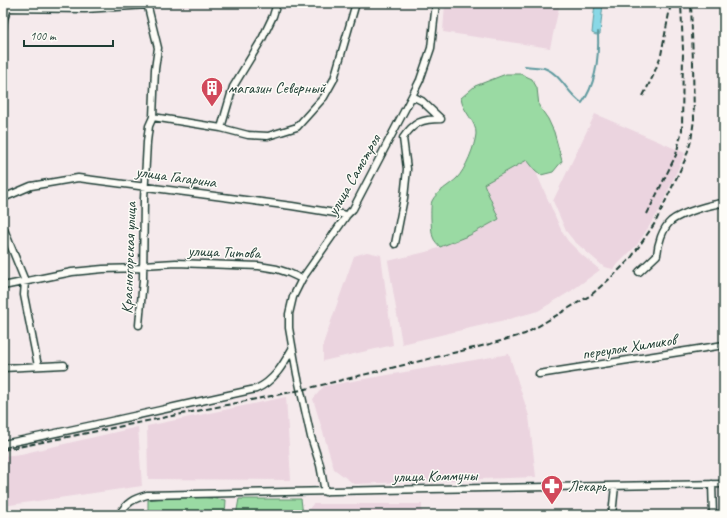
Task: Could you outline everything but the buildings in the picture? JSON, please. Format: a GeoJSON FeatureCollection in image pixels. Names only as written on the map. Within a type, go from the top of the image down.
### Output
{"type":"FeatureCollection","features":[{"type":"Feature","properties":{"kind":"street"},"geometry":{"type":"LineString","coordinates":[[221,128],[233,86],[262,39],[273,16],[277,3]]}},
{"type":"Feature","properties":{"kind":"street"},"geometry":{"type":"LineString","coordinates":[[153,117],[221,128],[248,136],[268,136],[297,127],[324,96],[334,79],[356,3]]}},
{"type":"Feature","properties":{"kind":"street","name":"улица Самстроя"},"geometry":{"type":"LineString","coordinates":[[325,492],[320,465],[311,438],[292,349],[289,314],[293,297],[302,279],[347,215],[353,209],[412,96],[424,69],[431,48],[436,3]]}},
{"type":"Feature","properties":{"kind":"street"},"geometry":{"type":"LineString","coordinates":[[3,28],[6,8],[85,9],[148,4]]}},
{"type":"Feature","properties":{"kind":"street","name":"Красногорская улица"},"geometry":{"type":"LineString","coordinates":[[139,325],[149,126],[153,117],[155,69],[158,48],[148,4]]}},
{"type":"Feature","properties":{"kind":"street"},"geometry":{"type":"LineString","coordinates":[[724,10],[724,26]]}},
{"type":"Feature","properties":{"kind":"street"},"geometry":{"type":"LineString","coordinates":[[395,244],[404,198],[407,169],[403,138],[409,130],[422,120],[441,119],[422,101],[412,96]]}},
{"type":"Feature","properties":{"kind":"street","name":"улица Гагарина"},"geometry":{"type":"LineString","coordinates":[[3,198],[31,186],[78,178],[292,206],[347,215]]}},
{"type":"Feature","properties":{"kind":"street"},"geometry":{"type":"LineString","coordinates":[[639,272],[657,255],[657,248],[664,230],[671,221],[691,212],[724,202]]}},
{"type":"Feature","properties":{"kind":"street"},"geometry":{"type":"LineString","coordinates":[[3,227],[25,281],[24,295],[38,366]]}},
{"type":"Feature","properties":{"kind":"street","name":"улица Титова"},"geometry":{"type":"LineString","coordinates":[[3,286],[72,272],[189,264],[259,266],[289,272],[302,279]]}},
{"type":"Feature","properties":{"kind":"street","name":"переулок Химиков"},"geometry":{"type":"LineString","coordinates":[[538,374],[724,345]]}},
{"type":"Feature","properties":{"kind":"street"},"geometry":{"type":"LineString","coordinates":[[3,444],[83,428],[152,411],[256,389],[263,386],[281,369],[292,349]]}},
{"type":"Feature","properties":{"kind":"street"},"geometry":{"type":"LineString","coordinates":[[3,368],[64,365]]}},
{"type":"Feature","properties":{"kind":"street"},"geometry":{"type":"LineString","coordinates":[[712,484],[712,515]]}},
{"type":"Feature","properties":{"kind":"street","name":"улица Коммуны"},"geometry":{"type":"LineString","coordinates":[[119,515],[125,506],[136,498],[147,495],[724,484]]}},
{"type":"Feature","properties":{"kind":"street"},"geometry":{"type":"LineString","coordinates":[[612,515],[615,486]]}},
{"type":"Feature","properties":{"kind":"shaded area"},"geometry":{"type":"Polygon","coordinates":[[[445,3],[560,3],[550,48],[443,32],[445,3]]]}},
{"type":"Feature","properties":{"kind":"shaded area"},"geometry":{"type":"Polygon","coordinates":[[[595,114],[685,153],[659,211],[637,245],[613,269],[604,267],[574,241],[566,231],[553,201],[595,114]]]}},
{"type":"Feature","properties":{"kind":"shaded area"},"geometry":{"type":"Polygon","coordinates":[[[527,160],[535,170],[562,232],[568,241],[582,255],[600,270],[571,291],[538,311],[402,344],[388,261],[430,251],[470,235],[499,219],[484,184],[527,160]]]}},
{"type":"Feature","properties":{"kind":"shaded area"},"geometry":{"type":"Polygon","coordinates":[[[367,252],[381,255],[393,345],[323,361],[323,344],[354,256],[367,252]]]}},
{"type":"Feature","properties":{"kind":"shaded area"},"geometry":{"type":"Polygon","coordinates":[[[509,354],[529,416],[536,477],[354,484],[334,469],[313,399],[324,386],[509,354]]]}},
{"type":"Feature","properties":{"kind":"shaded area"},"geometry":{"type":"Polygon","coordinates":[[[286,397],[291,480],[148,479],[147,426],[286,397]]]}},
{"type":"Feature","properties":{"kind":"shaded area"},"geometry":{"type":"Polygon","coordinates":[[[138,427],[142,486],[3,506],[3,456],[21,454],[138,427]]]}},
{"type":"Feature","properties":{"kind":"shaded area"},"geometry":{"type":"Polygon","coordinates":[[[313,504],[422,504],[422,515],[304,515],[313,504]]]}},
{"type":"Feature","properties":{"kind":"green space"},"geometry":{"type":"Polygon","coordinates":[[[506,74],[521,74],[532,79],[537,88],[539,106],[548,119],[554,132],[562,161],[553,172],[541,175],[527,160],[484,184],[499,219],[470,235],[440,247],[434,240],[432,234],[431,204],[434,198],[460,174],[469,158],[476,134],[474,125],[462,103],[461,98],[475,86],[506,74]]]}},
{"type":"Feature","properties":{"kind":"green space"},"geometry":{"type":"Polygon","coordinates":[[[184,495],[226,500],[225,515],[148,515],[148,500],[184,495]]]}},
{"type":"Feature","properties":{"kind":"green space"},"geometry":{"type":"Polygon","coordinates":[[[239,499],[301,499],[303,515],[236,515],[239,499]]]}},
{"type":"Feature","properties":{"kind":"water"},"geometry":{"type":"Polygon","coordinates":[[[595,3],[603,3],[600,34],[596,35],[592,33],[595,3]]]}},
{"type":"Feature","properties":{"kind":"waterway"},"geometry":{"type":"LineString","coordinates":[[525,66],[544,68],[555,74],[582,103],[591,87],[596,69],[598,32]]}},
{"type":"Feature","properties":{"kind":"railway"},"geometry":{"type":"LineString","coordinates":[[643,96],[661,55],[671,3]]}},
{"type":"Feature","properties":{"kind":"railway"},"geometry":{"type":"LineString","coordinates":[[647,214],[676,155],[682,130],[683,50],[681,3]]}},
{"type":"Feature","properties":{"kind":"railway"},"geometry":{"type":"LineString","coordinates":[[3,450],[301,390],[490,344],[525,334],[591,295],[631,258],[655,223],[685,160],[691,141],[694,119],[691,3]]}},
{"type":"Feature","properties":{"kind":"place","name":"магазин Северный"},"geometry":{"type":"Point","coordinates":[212,108]}},
{"type":"Feature","properties":{"kind":"place","name":"Лекарь"},"geometry":{"type":"Point","coordinates":[552,506]}}]}
